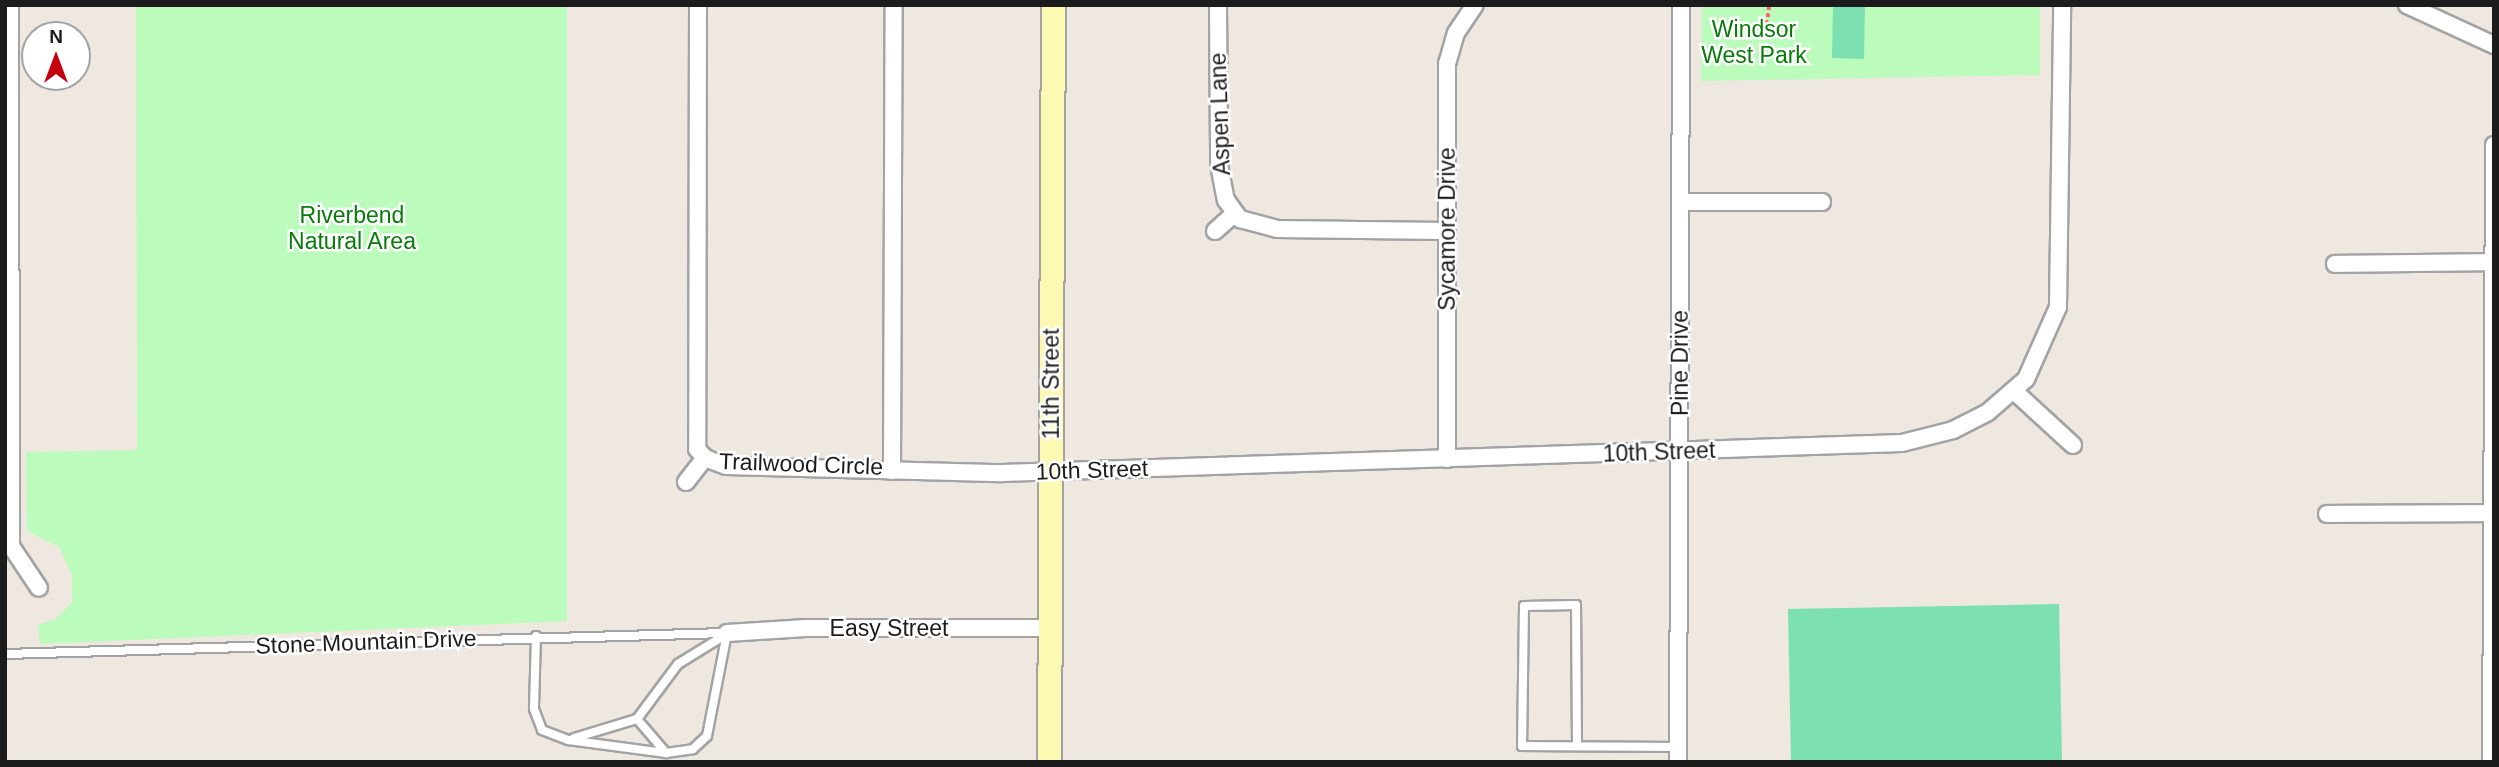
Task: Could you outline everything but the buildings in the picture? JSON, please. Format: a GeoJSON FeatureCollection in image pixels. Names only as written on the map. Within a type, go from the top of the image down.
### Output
{"type":"FeatureCollection","features":[{"type":"Feature","properties":{"kind":"street"},"geometry":{"type":"LineString","coordinates":[[9,5],[11,546],[39,588]]}},
{"type":"Feature","properties":{"kind":"street","name":"Trailwood Circle"},"geometry":{"type":"LineString","coordinates":[[698,5],[697,449],[705,458],[726,466],[892,471],[894,5]]}},
{"type":"Feature","properties":{"kind":"street","name":"11th Street"},"geometry":{"type":"LineString","coordinates":[[1049,762],[1053,5]]}},
{"type":"Feature","properties":{"kind":"street","name":"Aspen Lane"},"geometry":{"type":"LineString","coordinates":[[1217,5],[1219,165],[1226,200],[1235,213]]}},
{"type":"Feature","properties":{"kind":"street","name":"Sycamore Drive"},"geometry":{"type":"LineString","coordinates":[[1447,459],[1447,64],[1456,33],[1475,5]]}},
{"type":"Feature","properties":{"kind":"street","name":"Pine Drive"},"geometry":{"type":"LineString","coordinates":[[1678,754],[1681,5]]}},
{"type":"Feature","properties":{"kind":"street","name":"10th Street"},"geometry":{"type":"LineString","coordinates":[[892,471],[1051,472],[1679,451],[1924,440],[1969,423],[2014,391],[2035,365],[2046,343],[2062,281],[2062,5]]}},
{"type":"Feature","properties":{"kind":"street"},"geometry":{"type":"LineString","coordinates":[[2407,5],[2494,45]]}},
{"type":"Feature","properties":{"kind":"street"},"geometry":{"type":"LineString","coordinates":[[2491,762],[2494,145]]}},
{"type":"Feature","properties":{"kind":"street"},"geometry":{"type":"LineString","coordinates":[[1681,202],[1822,202]]}},
{"type":"Feature","properties":{"kind":"street"},"geometry":{"type":"LineString","coordinates":[[1215,231],[1235,213],[1250,224],[1277,229],[1446,231]]}},
{"type":"Feature","properties":{"kind":"street"},"geometry":{"type":"LineString","coordinates":[[2334,264],[2493,262]]}},
{"type":"Feature","properties":{"kind":"street"},"geometry":{"type":"LineString","coordinates":[[2014,391],[2073,445]]}},
{"type":"Feature","properties":{"kind":"street"},"geometry":{"type":"LineString","coordinates":[[686,482],[705,458]]}},
{"type":"Feature","properties":{"kind":"street"},"geometry":{"type":"LineString","coordinates":[[2327,514],[2492,513]]}},
{"type":"Feature","properties":{"kind":"street","name":"Easy Street"},"geometry":{"type":"LineString","coordinates":[[727,634],[806,628],[1050,628]]}},
{"type":"Feature","properties":{"kind":"lane"},"geometry":{"type":"LineString","coordinates":[[1577,746],[1577,605],[1524,606],[1522,746],[1577,746],[1678,754]]}},
{"type":"Feature","properties":{"kind":"lane"},"geometry":{"type":"LineString","coordinates":[[568,740],[637,719],[678,664],[727,634]]}},
{"type":"Feature","properties":{"kind":"lane"},"geometry":{"type":"LineString","coordinates":[[536,636],[537,722],[552,736],[666,753],[693,749],[707,736],[727,634]]}},
{"type":"Feature","properties":{"kind":"lane","name":"Stone Mountain Drive"},"geometry":{"type":"LineString","coordinates":[[5,654],[536,636],[727,634]]}},
{"type":"Feature","properties":{"kind":"lane"},"geometry":{"type":"LineString","coordinates":[[637,719],[666,753]]}},
{"type":"Feature","properties":{"kind":"path"},"geometry":{"type":"LineString","coordinates":[[1765,38],[1769,5]]}},
{"type":"Feature","properties":{"kind":"green space","name":"Riverbend Natural Area"},"geometry":{"type":"Polygon","coordinates":[[[136,5],[567,5],[567,621],[40,644],[38,625],[56,619],[72,602],[72,575],[59,547],[27,531],[26,452],[137,450],[136,5]]]}},
{"type":"Feature","properties":{"kind":"green space","name":"Windsor West Park"},"geometry":{"type":"Polygon","coordinates":[[[1702,5],[2040,5],[2040,75],[1701,81],[1702,5]]]}},
{"type":"Feature","properties":{"kind":"green space"},"geometry":{"type":"Polygon","coordinates":[[[1833,5],[1865,5],[1864,59],[1832,58],[1833,5]]]}},
{"type":"Feature","properties":{"kind":"green space"},"geometry":{"type":"Polygon","coordinates":[[[2059,604],[2062,762],[1791,762],[1788,609],[2059,604]]]}}]}
